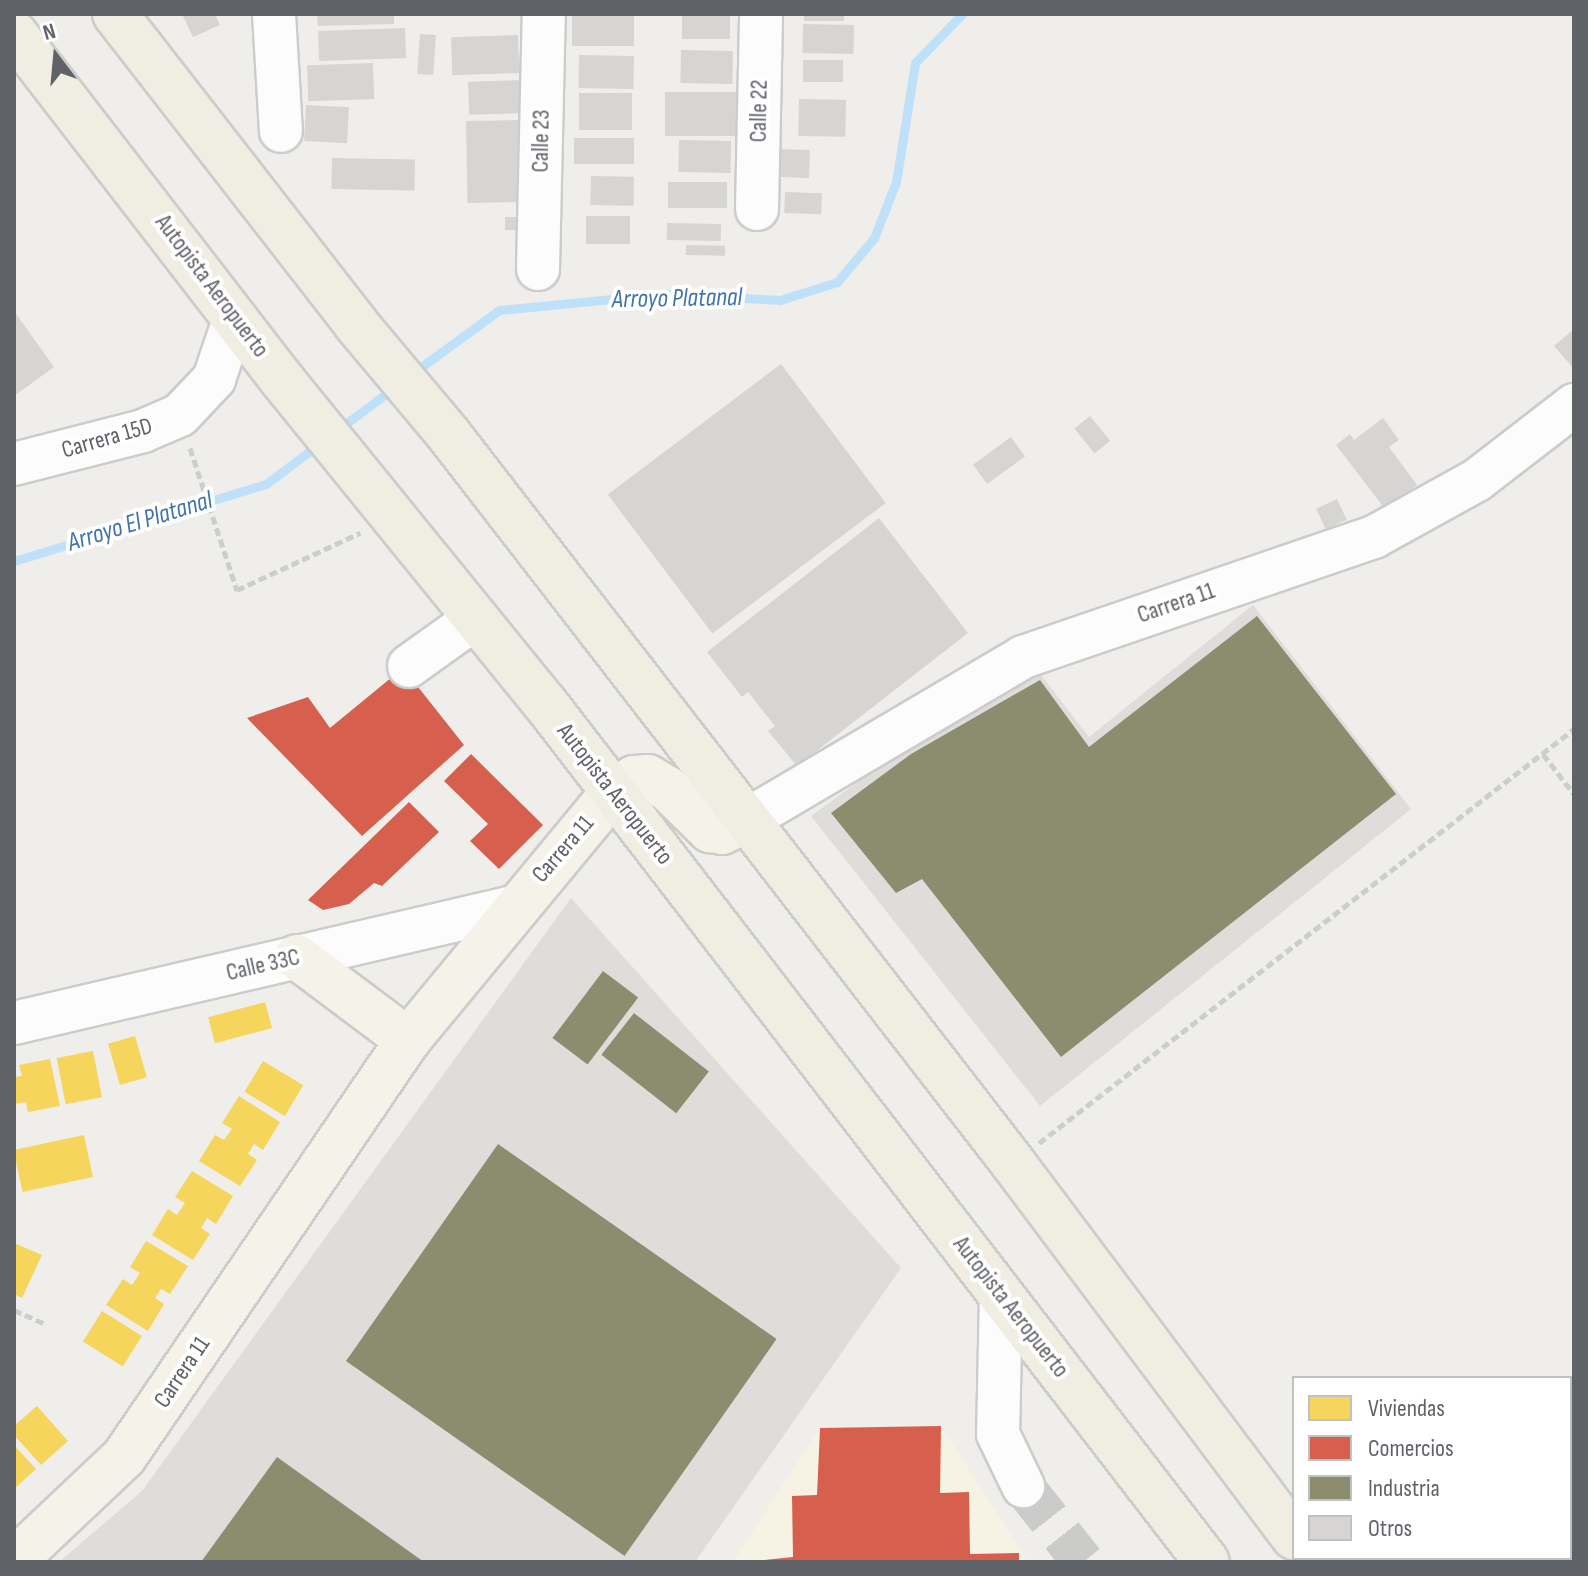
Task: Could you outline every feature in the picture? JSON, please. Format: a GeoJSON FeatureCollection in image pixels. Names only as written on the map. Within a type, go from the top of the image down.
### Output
{"type":"FeatureCollection","features":[{"type":"Feature","properties":{"kind":"highway"},"geometry":{"type":"LineString","coordinates":[[115,14],[356,324],[449,435],[745,821],[1013,1163],[1292,1534]]}},
{"type":"Feature","properties":{"kind":"highway","name":"Autopista Aeropuerto"},"geometry":{"type":"LineString","coordinates":[[14,33],[283,381],[476,618],[1207,1562]]}},
{"type":"Feature","properties":{"kind":"main road","name":"Carrera 11"},"geometry":{"type":"LineString","coordinates":[[14,1561],[124,1457],[408,1040],[513,907],[612,793],[634,778],[648,777],[710,830],[722,832],[745,821]]}},
{"type":"Feature","properties":{"kind":"main road"},"geometry":{"type":"LineString","coordinates":[[297,957],[408,1040]]}},
{"type":"Feature","properties":{"kind":"street"},"geometry":{"type":"LineString","coordinates":[[274,14],[281,131]]}},
{"type":"Feature","properties":{"kind":"street","name":"Calle 23"},"geometry":{"type":"LineString","coordinates":[[538,269],[544,14]]}},
{"type":"Feature","properties":{"kind":"street","name":"Calle 22"},"geometry":{"type":"LineString","coordinates":[[757,209],[761,14]]}},
{"type":"Feature","properties":{"kind":"street","name":"Carrera 15D"},"geometry":{"type":"LineString","coordinates":[[14,464],[143,431],[180,415],[214,379],[235,317]]}},
{"type":"Feature","properties":{"kind":"street","name":"Carrera 11"},"geometry":{"type":"LineString","coordinates":[[745,821],[1023,657],[1374,537],[1477,480],[1574,405]]}},
{"type":"Feature","properties":{"kind":"street"},"geometry":{"type":"LineString","coordinates":[[409,666],[476,618]]}},
{"type":"Feature","properties":{"kind":"street","name":"Calle 33C"},"geometry":{"type":"LineString","coordinates":[[14,1023],[513,907]]}},
{"type":"Feature","properties":{"kind":"street"},"geometry":{"type":"LineString","coordinates":[[1001,1294],[998,1434],[1023,1486]]}},
{"type":"Feature","properties":{"kind":"path"},"geometry":{"type":"LineString","coordinates":[[188,442],[237,590],[384,506]]}},
{"type":"Feature","properties":{"kind":"path"},"geometry":{"type":"LineString","coordinates":[[1013,1163],[1574,729]]}},
{"type":"Feature","properties":{"kind":"path"},"geometry":{"type":"LineString","coordinates":[[1543,754],[1574,794]]}},
{"type":"Feature","properties":{"kind":"path"},"geometry":{"type":"LineString","coordinates":[[14,1310],[46,1324]]}},
{"type":"Feature","properties":{"kind":"shaded area"},"geometry":{"type":"Polygon","coordinates":[[[1253,605],[1411,809],[1040,1106],[811,816],[904,748],[1038,671],[1089,737],[1253,605]]]}},
{"type":"Feature","properties":{"kind":"shaded area"},"geometry":{"type":"Polygon","coordinates":[[[571,898],[901,1268],[695,1562],[59,1562],[142,1491],[571,898]]]}},
{"type":"Feature","properties":{"kind":"shaded area"},"geometry":{"type":"Polygon","coordinates":[[[941,1426],[1028,1562],[733,1562],[820,1428],[941,1426]]]}},
{"type":"Feature","properties":{"kind":"building: Viviendas"},"geometry":{"type":"Polygon","coordinates":[[[265,1002],[272,1028],[215,1043],[208,1017],[265,1002]]]}},
{"type":"Feature","properties":{"kind":"building: Viviendas"},"geometry":{"type":"Polygon","coordinates":[[[135,1036],[147,1077],[120,1085],[108,1044],[135,1036]]]}},
{"type":"Feature","properties":{"kind":"building: Viviendas"},"geometry":{"type":"Polygon","coordinates":[[[93,1051],[102,1097],[66,1104],[57,1058],[93,1051]]]}},
{"type":"Feature","properties":{"kind":"building: Viviendas"},"geometry":{"type":"Polygon","coordinates":[[[50,1059],[60,1106],[28,1112],[26,1102],[14,1104],[14,1077],[22,1076],[19,1065],[50,1059]]]}},
{"type":"Feature","properties":{"kind":"building: Viviendas"},"geometry":{"type":"Polygon","coordinates":[[[263,1061],[303,1085],[285,1116],[244,1092],[263,1061]]]}},
{"type":"Feature","properties":{"kind":"building: Viviendas"},"geometry":{"type":"Polygon","coordinates":[[[239,1096],[280,1122],[263,1150],[254,1144],[248,1154],[257,1160],[240,1186],[199,1161],[215,1135],[224,1140],[232,1129],[222,1123],[239,1096]]]}},
{"type":"Feature","properties":{"kind":"building: Viviendas"},"geometry":{"type":"Polygon","coordinates":[[[84,1135],[93,1177],[23,1192],[14,1150],[84,1135]]]}},
{"type":"Feature","properties":{"kind":"building: Viviendas"},"geometry":{"type":"Polygon","coordinates":[[[192,1171],[233,1196],[216,1224],[207,1218],[201,1228],[210,1234],[193,1260],[152,1235],[168,1209],[177,1215],[185,1203],[175,1197],[192,1171]]]}},
{"type":"Feature","properties":{"kind":"building: Viviendas"},"geometry":{"type":"Polygon","coordinates":[[[146,1241],[188,1266],[170,1294],[161,1289],[155,1298],[164,1304],[148,1331],[106,1305],[123,1279],[132,1285],[140,1273],[130,1267],[146,1241]]]}},
{"type":"Feature","properties":{"kind":"building: Viviendas"},"geometry":{"type":"Polygon","coordinates":[[[14,1243],[42,1255],[22,1298],[14,1294],[14,1243]]]}},
{"type":"Feature","properties":{"kind":"building: Viviendas"},"geometry":{"type":"Polygon","coordinates":[[[102,1311],[142,1336],[123,1366],[83,1342],[102,1311]]]}},
{"type":"Feature","properties":{"kind":"building: Viviendas"},"geometry":{"type":"Polygon","coordinates":[[[37,1406],[68,1441],[41,1465],[14,1435],[14,1426],[37,1406]]]}},
{"type":"Feature","properties":{"kind":"building: Viviendas"},"geometry":{"type":"Polygon","coordinates":[[[14,1445],[36,1469],[14,1489],[14,1445]]]}},
{"type":"Feature","properties":{"kind":"building: Comercios"},"geometry":{"type":"Polygon","coordinates":[[[403,668],[464,745],[362,836],[247,718],[308,697],[330,728],[403,668]]]}},
{"type":"Feature","properties":{"kind":"building: Comercios"},"geometry":{"type":"Polygon","coordinates":[[[471,754],[543,825],[499,869],[470,841],[488,824],[444,781],[471,754]]]}},
{"type":"Feature","properties":{"kind":"building: Comercios"},"geometry":{"type":"Polygon","coordinates":[[[409,802],[439,832],[382,886],[374,883],[349,904],[323,910],[308,900],[409,802]]]}},
{"type":"Feature","properties":{"kind":"building: Comercios"},"geometry":{"type":"Polygon","coordinates":[[[941,1426],[940,1493],[969,1492],[970,1554],[1019,1553],[1019,1562],[745,1562],[793,1557],[792,1496],[817,1495],[820,1428],[941,1426]]]}},
{"type":"Feature","properties":{"kind":"building: Industria"},"geometry":{"type":"Polygon","coordinates":[[[1257,616],[1396,794],[1061,1057],[922,879],[896,893],[831,813],[911,754],[1040,680],[1089,747],[1257,616]]]}},
{"type":"Feature","properties":{"kind":"building: Industria"},"geometry":{"type":"Polygon","coordinates":[[[603,971],[638,997],[588,1065],[552,1038],[603,971]]]}},
{"type":"Feature","properties":{"kind":"building: Industria"},"geometry":{"type":"Polygon","coordinates":[[[634,1013],[709,1071],[676,1113],[601,1055],[634,1013]]]}},
{"type":"Feature","properties":{"kind":"building: Industria"},"geometry":{"type":"Polygon","coordinates":[[[498,1144],[777,1339],[625,1556],[346,1361],[498,1144]]]}},
{"type":"Feature","properties":{"kind":"building: Industria"},"geometry":{"type":"Polygon","coordinates":[[[277,1457],[424,1562],[201,1562],[277,1457]]]}},
{"type":"Feature","properties":{"kind":"building: Otros"},"geometry":{"type":"Polygon","coordinates":[[[182,14],[215,14],[220,25],[193,37],[182,14]]]}},
{"type":"Feature","properties":{"kind":"building: Otros"},"geometry":{"type":"Polygon","coordinates":[[[317,14],[394,14],[394,24],[318,26],[317,14]]]}},
{"type":"Feature","properties":{"kind":"building: Otros"},"geometry":{"type":"Polygon","coordinates":[[[572,14],[634,14],[634,46],[572,46],[572,14]]]}},
{"type":"Feature","properties":{"kind":"building: Otros"},"geometry":{"type":"Polygon","coordinates":[[[682,14],[730,14],[730,39],[682,39],[682,14]]]}},
{"type":"Feature","properties":{"kind":"building: Otros"},"geometry":{"type":"Polygon","coordinates":[[[804,14],[844,14],[844,21],[804,21],[804,14]]]}},
{"type":"Feature","properties":{"kind":"building: Otros"},"geometry":{"type":"Polygon","coordinates":[[[803,24],[854,25],[853,54],[802,53],[803,24]]]}},
{"type":"Feature","properties":{"kind":"building: Otros"},"geometry":{"type":"Polygon","coordinates":[[[405,28],[406,58],[319,61],[318,31],[405,28]]]}},
{"type":"Feature","properties":{"kind":"building: Otros"},"geometry":{"type":"Polygon","coordinates":[[[420,34],[436,35],[433,75],[417,74],[420,34]]]}},
{"type":"Feature","properties":{"kind":"building: Otros"},"geometry":{"type":"Polygon","coordinates":[[[518,35],[519,73],[452,75],[451,37],[518,35]]]}},
{"type":"Feature","properties":{"kind":"building: Otros"},"geometry":{"type":"Polygon","coordinates":[[[681,50],[733,51],[732,84],[680,83],[681,50]]]}},
{"type":"Feature","properties":{"kind":"building: Otros"},"geometry":{"type":"Polygon","coordinates":[[[579,55],[634,56],[633,89],[578,88],[579,55]]]}},
{"type":"Feature","properties":{"kind":"building: Otros"},"geometry":{"type":"Polygon","coordinates":[[[803,60],[843,60],[843,82],[803,82],[803,60]]]}},
{"type":"Feature","properties":{"kind":"building: Otros"},"geometry":{"type":"Polygon","coordinates":[[[373,63],[374,99],[308,101],[307,65],[373,63]]]}},
{"type":"Feature","properties":{"kind":"building: Otros"},"geometry":{"type":"Polygon","coordinates":[[[521,80],[522,113],[469,115],[468,82],[521,80]]]}},
{"type":"Feature","properties":{"kind":"building: Otros"},"geometry":{"type":"Polygon","coordinates":[[[665,92],[736,92],[736,136],[665,136],[665,92]]]}},
{"type":"Feature","properties":{"kind":"building: Otros"},"geometry":{"type":"Polygon","coordinates":[[[579,93],[632,93],[632,130],[579,130],[579,93]]]}},
{"type":"Feature","properties":{"kind":"building: Otros"},"geometry":{"type":"Polygon","coordinates":[[[799,99],[846,100],[845,137],[798,136],[799,99]]]}},
{"type":"Feature","properties":{"kind":"building: Otros"},"geometry":{"type":"Polygon","coordinates":[[[306,105],[349,107],[347,143],[304,141],[306,105]]]}},
{"type":"Feature","properties":{"kind":"building: Otros"},"geometry":{"type":"Polygon","coordinates":[[[519,120],[520,202],[467,203],[466,121],[519,120]]]}},
{"type":"Feature","properties":{"kind":"building: Otros"},"geometry":{"type":"Polygon","coordinates":[[[574,138],[634,138],[634,164],[574,164],[574,138]]]}},
{"type":"Feature","properties":{"kind":"building: Otros"},"geometry":{"type":"Polygon","coordinates":[[[679,140],[731,141],[730,173],[678,172],[679,140]]]}},
{"type":"Feature","properties":{"kind":"building: Otros"},"geometry":{"type":"Polygon","coordinates":[[[780,149],[810,150],[809,178],[779,177],[780,149]]]}},
{"type":"Feature","properties":{"kind":"building: Otros"},"geometry":{"type":"Polygon","coordinates":[[[332,158],[415,159],[414,190],[331,189],[332,158]]]}},
{"type":"Feature","properties":{"kind":"building: Otros"},"geometry":{"type":"Polygon","coordinates":[[[591,176],[634,177],[633,206],[590,205],[591,176]]]}},
{"type":"Feature","properties":{"kind":"building: Otros"},"geometry":{"type":"Polygon","coordinates":[[[668,182],[727,182],[727,208],[668,208],[668,182]]]}},
{"type":"Feature","properties":{"kind":"building: Otros"},"geometry":{"type":"Polygon","coordinates":[[[785,192],[822,193],[821,214],[784,213],[785,192]]]}},
{"type":"Feature","properties":{"kind":"building: Otros"},"geometry":{"type":"Polygon","coordinates":[[[586,216],[630,216],[630,244],[586,244],[586,216]]]}},
{"type":"Feature","properties":{"kind":"building: Otros"},"geometry":{"type":"Polygon","coordinates":[[[505,217],[525,217],[525,230],[505,230],[505,217]]]}},
{"type":"Feature","properties":{"kind":"building: Otros"},"geometry":{"type":"Polygon","coordinates":[[[667,223],[721,224],[721,241],[667,240],[667,223]]]}},
{"type":"Feature","properties":{"kind":"building: Otros"},"geometry":{"type":"Polygon","coordinates":[[[686,245],[725,246],[725,256],[686,255],[686,245]]]}},
{"type":"Feature","properties":{"kind":"building: Otros"},"geometry":{"type":"Polygon","coordinates":[[[14,311],[54,367],[14,396],[14,311]]]}},
{"type":"Feature","properties":{"kind":"building: Otros"},"geometry":{"type":"Polygon","coordinates":[[[1574,329],[1574,369],[1554,346],[1574,329]]]}},
{"type":"Feature","properties":{"kind":"building: Otros"},"geometry":{"type":"Polygon","coordinates":[[[781,364],[886,503],[712,634],[608,495],[781,364]]]}},
{"type":"Feature","properties":{"kind":"building: Otros"},"geometry":{"type":"Polygon","coordinates":[[[1090,416],[1110,441],[1095,453],[1074,429],[1090,416]]]}},
{"type":"Feature","properties":{"kind":"building: Otros"},"geometry":{"type":"Polygon","coordinates":[[[1383,418],[1399,440],[1389,447],[1417,485],[1385,509],[1336,445],[1350,434],[1354,440],[1383,418]]]}},
{"type":"Feature","properties":{"kind":"building: Otros"},"geometry":{"type":"Polygon","coordinates":[[[1011,437],[1025,456],[987,484],[973,465],[1011,437]]]}},
{"type":"Feature","properties":{"kind":"building: Otros"},"geometry":{"type":"Polygon","coordinates":[[[1337,499],[1347,520],[1326,530],[1316,509],[1337,499]]]}},
{"type":"Feature","properties":{"kind":"building: Otros"},"geometry":{"type":"Polygon","coordinates":[[[879,518],[968,633],[797,766],[768,731],[775,726],[748,692],[742,697],[707,652],[879,518]]]}},
{"type":"Feature","properties":{"kind":"waterway","name":"Arroyo Platanal"},"geometry":{"type":"LineString","coordinates":[[413,373],[499,310],[663,294],[780,300],[837,282],[874,238],[896,182],[915,63],[962,14]]}},
{"type":"Feature","properties":{"kind":"waterway","name":"Arroyo Platanal"},"geometry":{"type":"LineString","coordinates":[[336,431],[395,387]]}},
{"type":"Feature","properties":{"kind":"waterway","name":"Arroyo El Platanal"},"geometry":{"type":"LineString","coordinates":[[14,561],[266,484],[318,445]]}},
{"type":"Feature","properties":{"kind":"tunnel"},"geometry":{"type":"LineString","coordinates":[[1023,1486],[1083,1562]]}}]}
